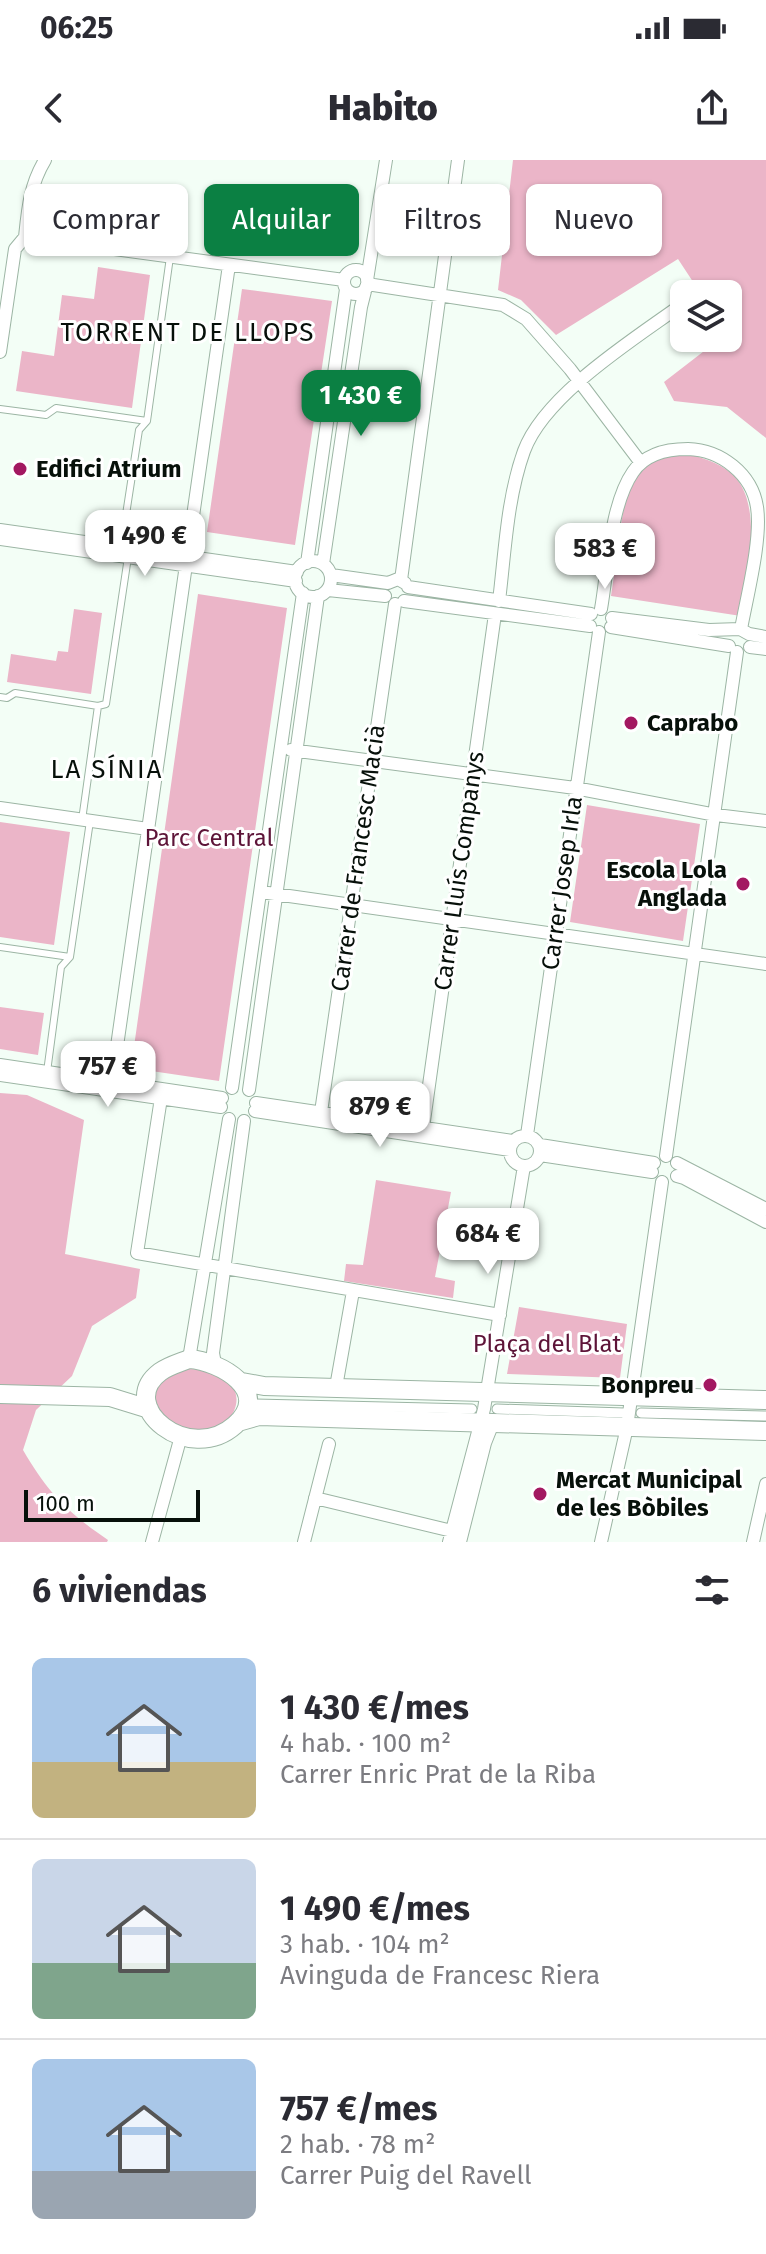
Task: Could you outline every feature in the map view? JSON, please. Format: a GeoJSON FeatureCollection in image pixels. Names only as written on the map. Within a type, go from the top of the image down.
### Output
{"type":"FeatureCollection","features":[{"type":"Feature","properties":{"kind":"main road"},"geometry":{"type":"LineString","coordinates":[[110,1397],[148,1386],[162,1370],[189,1359],[215,1364],[242,1382],[264,1386],[487,1391],[766,1431]]}},
{"type":"Feature","properties":{"kind":"main road"},"geometry":{"type":"LineString","coordinates":[[238,1422],[246,1402],[242,1382]]}},
{"type":"Feature","properties":{"kind":"main road"},"geometry":{"type":"LineString","coordinates":[[148,1386],[146,1400],[156,1420],[167,1429],[194,1440],[213,1438],[238,1422],[259,1416],[486,1416],[628,1412],[766,1400]]}},
{"type":"Feature","properties":{"kind":"main road"},"geometry":{"type":"LineString","coordinates":[[0,1394],[110,1397],[149,1409]]}},
{"type":"Feature","properties":{"kind":"street"},"geometry":{"type":"LineString","coordinates":[[32,184],[45,160]]}},
{"type":"Feature","properties":{"kind":"street"},"geometry":{"type":"LineString","coordinates":[[256,1107],[249,1090],[297,751],[327,570],[361,307],[386,160]]}},
{"type":"Feature","properties":{"kind":"street"},"geometry":{"type":"LineString","coordinates":[[395,600],[408,595],[399,583],[458,160]]}},
{"type":"Feature","properties":{"kind":"street"},"geometry":{"type":"LineString","coordinates":[[0,352],[15,249],[24,238]]}},
{"type":"Feature","properties":{"kind":"street"},"geometry":{"type":"LineString","coordinates":[[170,256],[345,284],[357,294],[367,284]]}},
{"type":"Feature","properties":{"kind":"street"},"geometry":{"type":"LineString","coordinates":[[112,1081],[229,265]]}},
{"type":"Feature","properties":{"kind":"street"},"geometry":{"type":"LineString","coordinates":[[222,1102],[232,1088],[303,593],[300,572],[348,273],[357,271],[364,274],[367,284]]}},
{"type":"Feature","properties":{"kind":"street"},"geometry":{"type":"LineString","coordinates":[[367,284],[503,305],[526,319],[578,380],[641,463],[670,449],[697,449],[728,460],[746,480],[757,506],[757,533],[743,635],[744,652],[601,621]]}},
{"type":"Feature","properties":{"kind":"street","name":"Carrer Lluís Companys"},"geometry":{"type":"LineString","coordinates":[[423,1128],[514,493],[525,449],[539,425],[578,380],[670,313]]}},
{"type":"Feature","properties":{"kind":"street","name":"Carrer Josep Irla"},"geometry":{"type":"LineString","coordinates":[[527,1135],[616,516],[625,487],[641,463]]}},
{"type":"Feature","properties":{"kind":"street"},"geometry":{"type":"LineString","coordinates":[[0,530],[187,561],[300,572],[314,561],[327,570],[399,583],[497,608]]}},
{"type":"Feature","properties":{"kind":"street"},"geometry":{"type":"LineString","coordinates":[[0,539],[125,552]]}},
{"type":"Feature","properties":{"kind":"street"},"geometry":{"type":"LineString","coordinates":[[395,600],[384,590],[399,583]]}},
{"type":"Feature","properties":{"kind":"street"},"geometry":{"type":"LineString","coordinates":[[303,593],[497,608],[766,637]]}},
{"type":"Feature","properties":{"kind":"street","name":"Carrer de Francesc Macià"},"geometry":{"type":"LineString","coordinates":[[321,1112],[395,600]]}},
{"type":"Feature","properties":{"kind":"street"},"geometry":{"type":"LineString","coordinates":[[601,1542],[628,1412],[662,1182],[670,1182],[665,1166],[716,815],[733,649],[728,639],[743,635],[766,649]]}},
{"type":"Feature","properties":{"kind":"street"},"geometry":{"type":"LineString","coordinates":[[280,749],[575,788],[716,815],[766,821]]}},
{"type":"Feature","properties":{"kind":"street"},"geometry":{"type":"LineString","coordinates":[[0,808],[148,829]]}},
{"type":"Feature","properties":{"kind":"street"},"geometry":{"type":"LineString","coordinates":[[261,892],[766,964]]}},
{"type":"Feature","properties":{"kind":"street"},"geometry":{"type":"LineString","coordinates":[[0,1065],[112,1081],[222,1102]]}},
{"type":"Feature","properties":{"kind":"street"},"geometry":{"type":"LineString","coordinates":[[0,1075],[161,1098],[222,1102]]}},
{"type":"Feature","properties":{"kind":"street"},"geometry":{"type":"LineString","coordinates":[[232,1088],[249,1090]]}},
{"type":"Feature","properties":{"kind":"street"},"geometry":{"type":"LineString","coordinates":[[161,1098],[137,1253],[500,1315]]}},
{"type":"Feature","properties":{"kind":"street"},"geometry":{"type":"LineString","coordinates":[[189,1359],[229,1119],[222,1102]]}},
{"type":"Feature","properties":{"kind":"street"},"geometry":{"type":"LineString","coordinates":[[256,1107],[321,1112],[511,1146]]}},
{"type":"Feature","properties":{"kind":"street"},"geometry":{"type":"LineString","coordinates":[[215,1364],[213,1353],[244,1121],[256,1107]]}},
{"type":"Feature","properties":{"kind":"street"},"geometry":{"type":"LineString","coordinates":[[256,1107],[511,1146]]}},
{"type":"Feature","properties":{"kind":"street"},"geometry":{"type":"LineString","coordinates":[[229,1119],[244,1121]]}},
{"type":"Feature","properties":{"kind":"street"},"geometry":{"type":"LineString","coordinates":[[511,1146],[519,1136],[527,1135],[535,1139],[540,1150]]}},
{"type":"Feature","properties":{"kind":"street"},"geometry":{"type":"LineString","coordinates":[[511,1146],[515,1162],[524,1166],[533,1164],[540,1150]]}},
{"type":"Feature","properties":{"kind":"street"},"geometry":{"type":"LineString","coordinates":[[540,1150],[665,1166],[765,1208],[766,1193]]}},
{"type":"Feature","properties":{"kind":"street"},"geometry":{"type":"LineString","coordinates":[[315,1498],[454,1538],[486,1416],[487,1391],[524,1166]]}},
{"type":"Feature","properties":{"kind":"street"},"geometry":{"type":"LineString","coordinates":[[665,1166],[766,1222]]}},
{"type":"Feature","properties":{"kind":"street"},"geometry":{"type":"LineString","coordinates":[[336,1387],[353,1291]]}},
{"type":"Feature","properties":{"kind":"street"},"geometry":{"type":"LineString","coordinates":[[255,1404],[486,1416]]}},
{"type":"Feature","properties":{"kind":"street"},"geometry":{"type":"LineString","coordinates":[[641,1413],[766,1416]]}},
{"type":"Feature","properties":{"kind":"street"},"geometry":{"type":"LineString","coordinates":[[152,1542],[181,1436]]}},
{"type":"Feature","properties":{"kind":"street"},"geometry":{"type":"LineString","coordinates":[[304,1542],[329,1444]]}},
{"type":"Feature","properties":{"kind":"street"},"geometry":{"type":"LineString","coordinates":[[753,1542],[766,1484]]}},
{"type":"Feature","properties":{"kind":"lane"},"geometry":{"type":"LineString","coordinates":[[0,697],[7,698],[15,693],[98,706],[106,704],[139,430],[147,421],[170,256]]}},
{"type":"Feature","properties":{"kind":"lane"},"geometry":{"type":"LineString","coordinates":[[0,409],[46,415],[56,408],[147,421]]}},
{"type":"Feature","properties":{"kind":"lane"},"geometry":{"type":"LineString","coordinates":[[47,1072],[61,967],[70,957],[98,706]]}},
{"type":"Feature","properties":{"kind":"lane"},"geometry":{"type":"LineString","coordinates":[[0,947],[70,957]]}},
{"type":"Feature","properties":{"kind":"green space"},"geometry":{"type":"Polygon","coordinates":[[[513,160],[766,160],[766,438],[727,407],[674,401],[664,382],[703,352],[742,352],[742,280],[692,280],[678,259],[556,335],[521,300],[498,290],[502,256],[510,256],[513,160]]]}},
{"type":"Feature","properties":{"kind":"green space"},"geometry":{"type":"Polygon","coordinates":[[[98,267],[150,275],[132,408],[16,391],[22,351],[54,356],[62,295],[94,299],[98,267]]]}},
{"type":"Feature","properties":{"kind":"green space"},"geometry":{"type":"Polygon","coordinates":[[[242,289],[332,301],[295,545],[207,532],[242,289]]]}},
{"type":"Feature","properties":{"kind":"green space"},"geometry":{"type":"Polygon","coordinates":[[[686,453],[715,463],[731,473],[748,502],[751,541],[741,616],[611,596],[626,497],[636,474],[659,459],[686,453]]]}},
{"type":"Feature","properties":{"kind":"green space","name":"Parc Central"},"geometry":{"type":"Polygon","coordinates":[[[198,594],[287,608],[219,1081],[131,1068],[198,594]]]}},
{"type":"Feature","properties":{"kind":"green space"},"geometry":{"type":"Polygon","coordinates":[[[74,609],[102,613],[91,694],[7,682],[11,654],[56,661],[58,651],[68,652],[74,609]]]}},
{"type":"Feature","properties":{"kind":"green space"},"geometry":{"type":"Polygon","coordinates":[[[587,805],[700,824],[683,941],[570,922],[587,805]]]}},
{"type":"Feature","properties":{"kind":"green space"},"geometry":{"type":"Polygon","coordinates":[[[0,822],[70,832],[54,945],[0,937],[0,822]]]}},
{"type":"Feature","properties":{"kind":"green space"},"geometry":{"type":"Polygon","coordinates":[[[0,1007],[44,1013],[38,1055],[0,1049],[0,1007]]]}},
{"type":"Feature","properties":{"kind":"green space"},"geometry":{"type":"Polygon","coordinates":[[[0,1093],[27,1095],[84,1120],[65,1254],[140,1269],[136,1298],[92,1326],[72,1376],[36,1410],[23,1450],[60,1501],[107,1542],[0,1542],[0,1093]]]}},
{"type":"Feature","properties":{"kind":"green space"},"geometry":{"type":"Polygon","coordinates":[[[376,1180],[451,1192],[435,1277],[455,1281],[453,1298],[344,1281],[346,1264],[363,1265],[376,1180]]]}},
{"type":"Feature","properties":{"kind":"green space","name":"Plaça del Blat"},"geometry":{"type":"Polygon","coordinates":[[[519,1307],[627,1324],[620,1378],[507,1374],[519,1307]]]}},
{"type":"Feature","properties":{"kind":"green space"},"geometry":{"type":"Polygon","coordinates":[[[187,1369],[212,1372],[228,1380],[235,1392],[236,1405],[230,1418],[218,1427],[202,1432],[182,1429],[160,1417],[153,1392],[167,1376],[187,1369]]]}},
{"type":"Feature","properties":{"kind":"place","name":"Edifici Atrium"},"geometry":{"type":"Point","coordinates":[20,469]}},
{"type":"Feature","properties":{"kind":"place","name":"Caprabo"},"geometry":{"type":"Point","coordinates":[631,723]}},
{"type":"Feature","properties":{"kind":"place","name":"Escola Lola Anglada"},"geometry":{"type":"Point","coordinates":[743,884]}},
{"type":"Feature","properties":{"kind":"place","name":"Bonpreu"},"geometry":{"type":"Point","coordinates":[710,1385]}},
{"type":"Feature","properties":{"kind":"place","name":"Mercat Municipal de les Bòbiles"},"geometry":{"type":"Point","coordinates":[540,1494]}},
{"type":"Feature","properties":{"kind":"district","name":"TORRENT DE LLOPS"},"geometry":{"type":"Point","coordinates":[188,332]}},
{"type":"Feature","properties":{"kind":"district","name":"LA SÍNIA"},"geometry":{"type":"Point","coordinates":[107,769]}}]}
